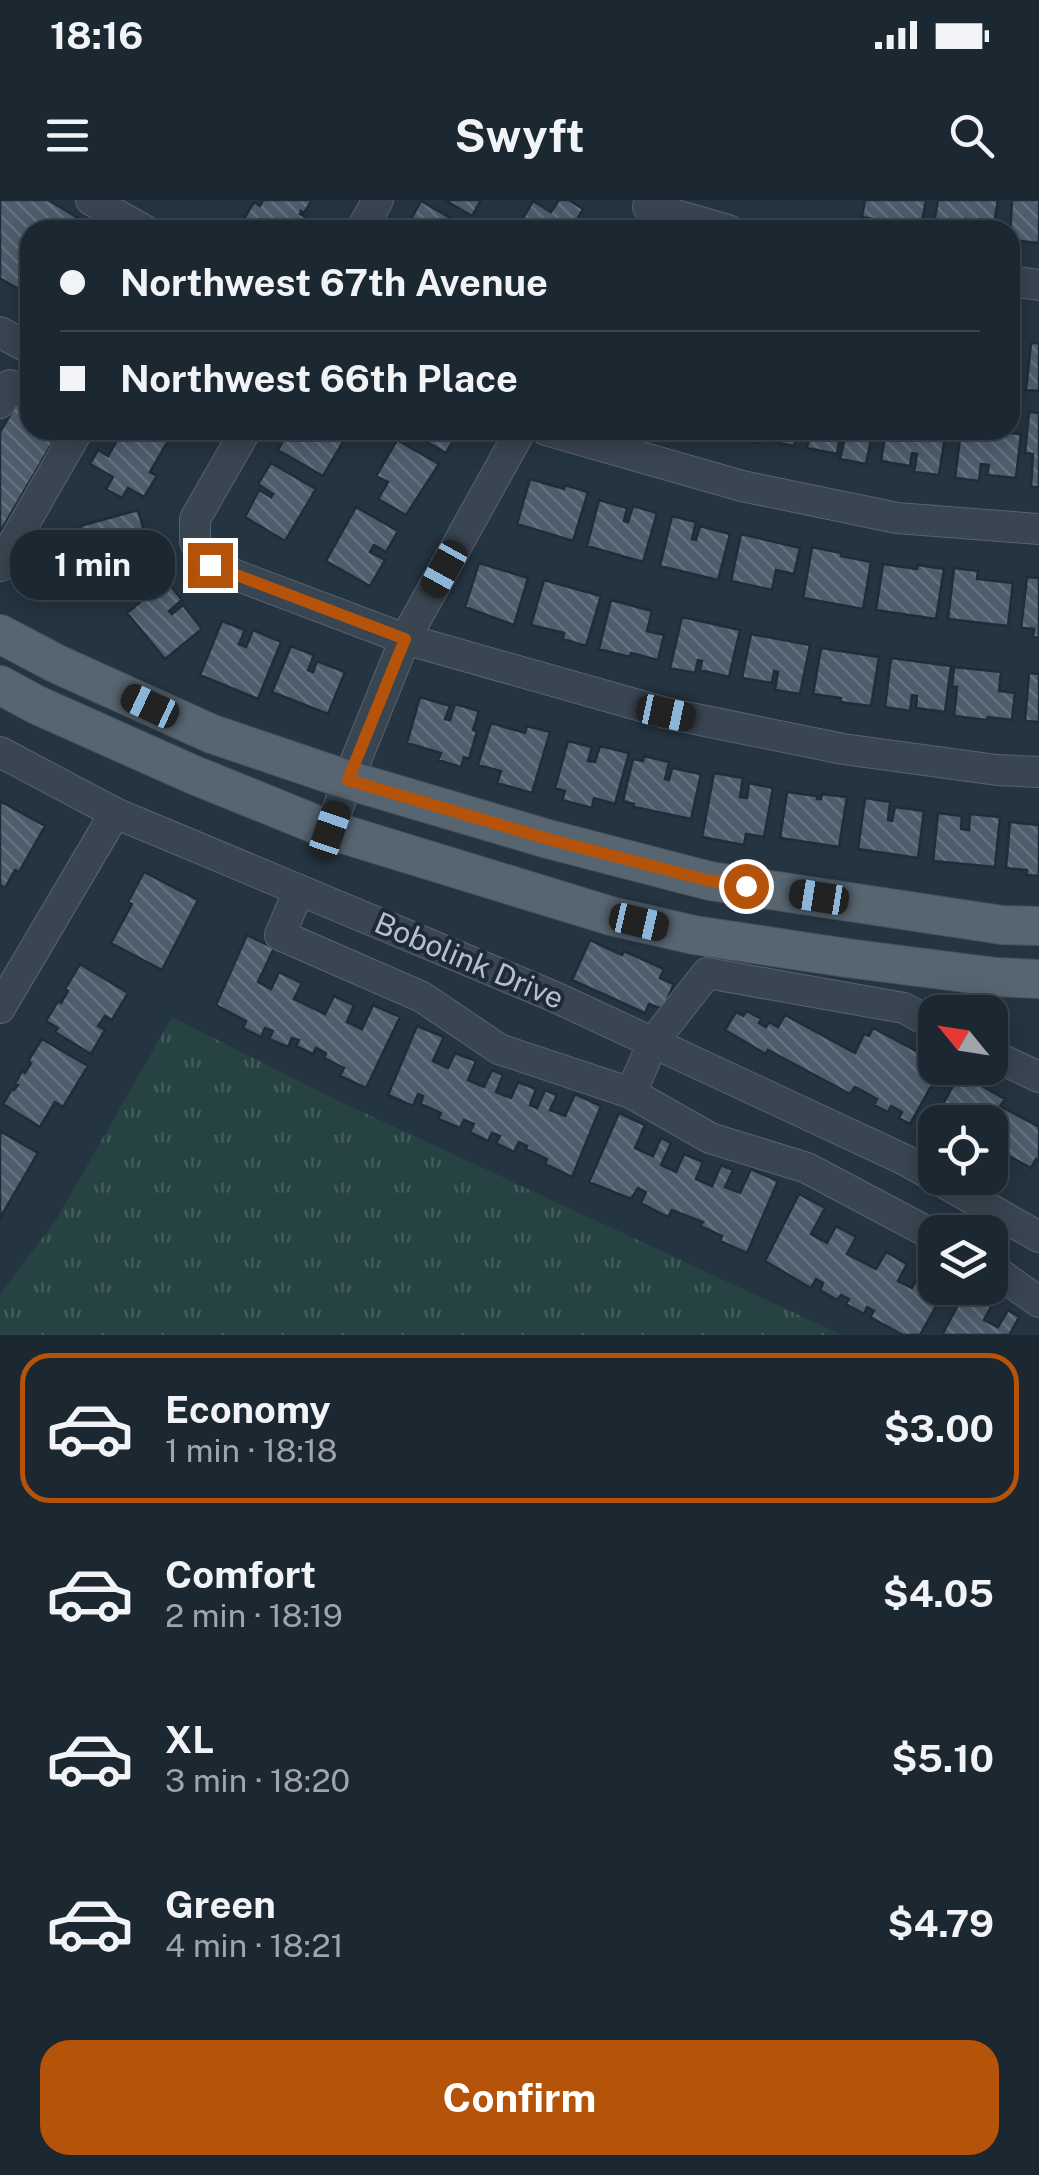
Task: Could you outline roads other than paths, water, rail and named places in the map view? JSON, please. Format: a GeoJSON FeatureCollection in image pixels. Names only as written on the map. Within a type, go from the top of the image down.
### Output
{"type":"FeatureCollection","features":[{"type":"Feature","properties":{"kind":"main road"},"geometry":{"type":"LineString","coordinates":[[0,634],[212,734],[348,780],[548,839],[710,881],[1002,924],[1039,926]]}},
{"type":"Feature","properties":{"kind":"main road"},"geometry":{"type":"LineString","coordinates":[[0,685],[194,775],[330,830],[562,902],[694,935],[996,977],[1039,979]]}},
{"type":"Feature","properties":{"kind":"street"},"geometry":{"type":"LineString","coordinates":[[91,200],[125,220]]}},
{"type":"Feature","properties":{"kind":"street"},"geometry":{"type":"LineString","coordinates":[[644,212],[681,220]]}},
{"type":"Feature","properties":{"kind":"street"},"geometry":{"type":"LineString","coordinates":[[0,403],[10,385],[20,390]]}},
{"type":"Feature","properties":{"kind":"street"},"geometry":{"type":"LineString","coordinates":[[0,566],[72,440]]}},
{"type":"Feature","properties":{"kind":"street"},"geometry":{"type":"LineString","coordinates":[[240,440],[195,519],[195,542],[210,565],[405,639],[666,713],[843,749],[1039,772]]}},
{"type":"Feature","properties":{"kind":"street"},"geometry":{"type":"LineString","coordinates":[[330,830],[405,639],[516,440]]}},
{"type":"Feature","properties":{"kind":"street"},"geometry":{"type":"LineString","coordinates":[[581,440],[742,486],[897,518],[1039,529]]}},
{"type":"Feature","properties":{"kind":"street","name":"Bobolink Drive"},"geometry":{"type":"LineString","coordinates":[[0,752],[115,813],[555,997],[918,1167]]}},
{"type":"Feature","properties":{"kind":"street"},"geometry":{"type":"LineString","coordinates":[[0,1008],[115,813]]}},
{"type":"Feature","properties":{"kind":"street"},"geometry":{"type":"LineString","coordinates":[[299,890],[280,935],[422,997],[499,1049],[631,1093],[710,1138],[807,1168],[918,1227]]}},
{"type":"Feature","properties":{"kind":"street"},"geometry":{"type":"LineString","coordinates":[[422,997],[442,950]]}},
{"type":"Feature","properties":{"kind":"street"},"geometry":{"type":"LineString","coordinates":[[631,1093],[653,1042],[707,972],[904,1008],[918,1016]]}},
{"type":"Feature","properties":{"kind":"street"},"geometry":{"type":"LineString","coordinates":[[1008,1063],[1039,1078]]}},
{"type":"Feature","properties":{"kind":"street"},"geometry":{"type":"LineString","coordinates":[[807,1168],[829,1124]]}},
{"type":"Feature","properties":{"kind":"street","name":"Bobolink Drive"},"geometry":{"type":"LineString","coordinates":[[958,1195],[982,1215]]}},
{"type":"Feature","properties":{"kind":"street","name":"Bobolink Drive"},"geometry":{"type":"LineString","coordinates":[[1008,1230],[1039,1238]]}},
{"type":"Feature","properties":{"kind":"street"},"geometry":{"type":"LineString","coordinates":[[1008,1280],[1039,1302]]}}]}
